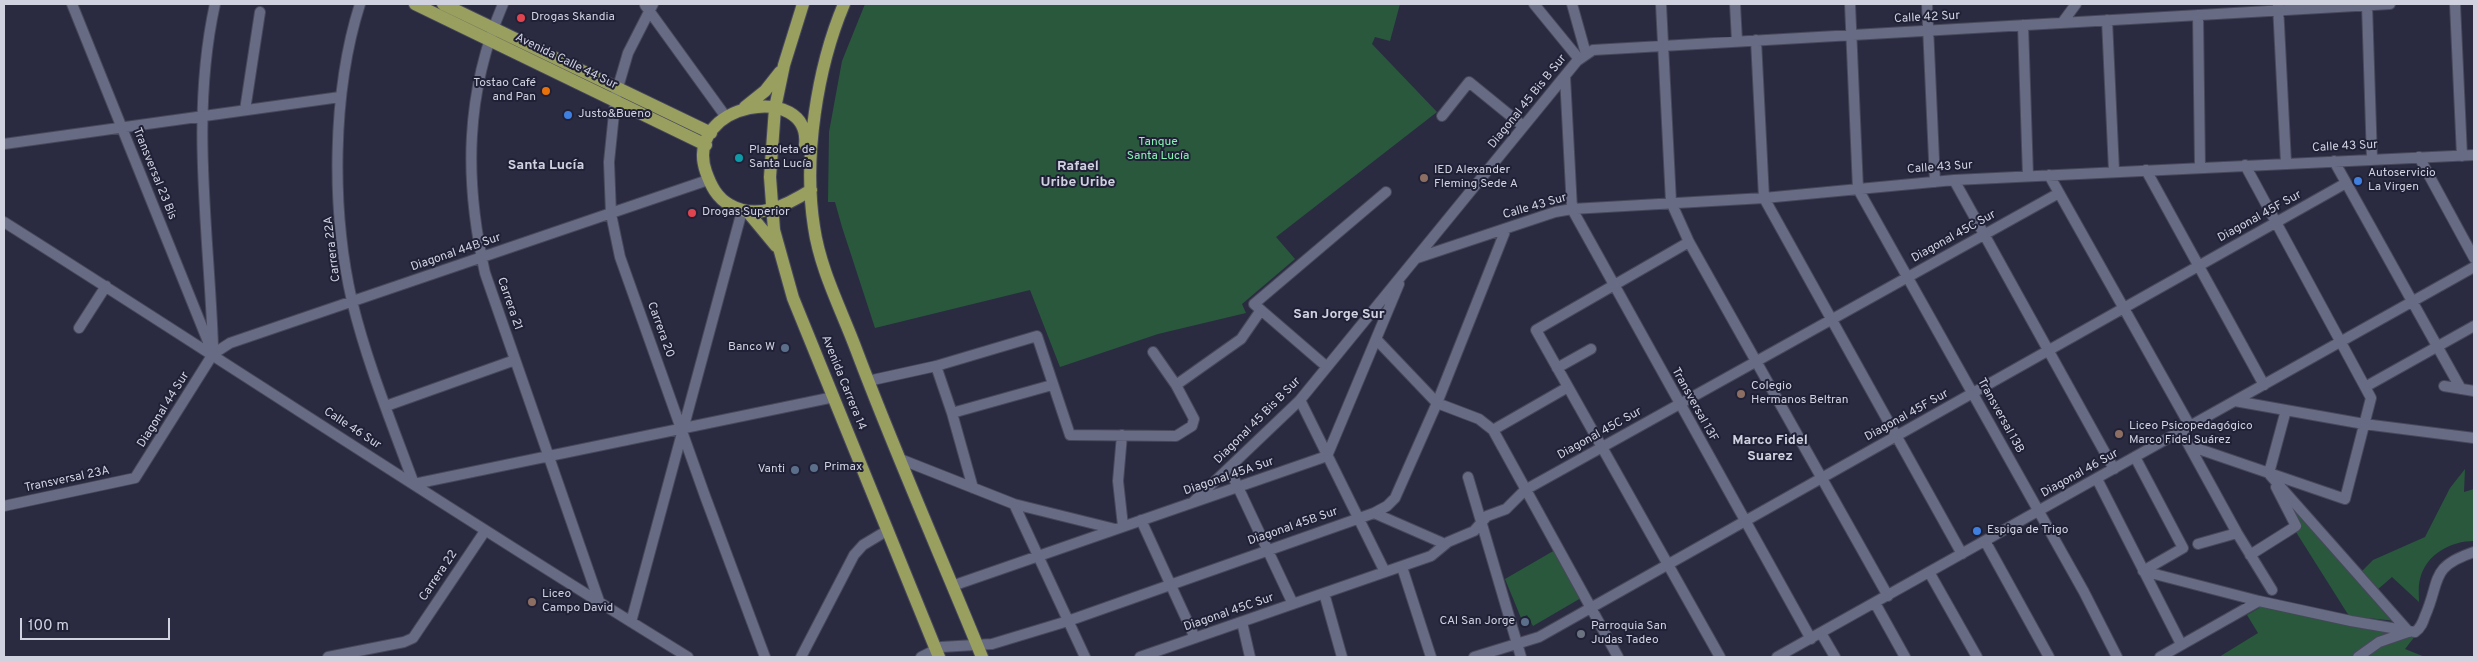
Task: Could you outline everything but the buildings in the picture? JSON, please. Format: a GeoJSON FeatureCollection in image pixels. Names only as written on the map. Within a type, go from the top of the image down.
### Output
{"type":"FeatureCollection","features":[{"type":"Feature","properties":{"kind":"main road","name":"Avenida Calle 44 Sur"},"geometry":{"type":"LineString","coordinates":[[415,4],[490,33],[708,139]]}},
{"type":"Feature","properties":{"kind":"main road","name":"Avenida Calle 44 Sur"},"geometry":{"type":"LineString","coordinates":[[443,4],[490,33]]}},
{"type":"Feature","properties":{"kind":"main road","name":"Avenida Carrera 14"},"geometry":{"type":"LineString","coordinates":[[803,4],[784,66],[775,108],[770,177],[778,251],[793,298],[938,653]]}},
{"type":"Feature","properties":{"kind":"main road","name":"Avenida Carrera 14"},"geometry":{"type":"LineString","coordinates":[[808,192],[818,101],[833,34],[844,4]]}},
{"type":"Feature","properties":{"kind":"main road"},"geometry":{"type":"LineString","coordinates":[[784,66],[765,91],[743,108],[726,117],[708,139],[704,162],[708,180],[718,196],[733,207],[744,211],[762,212],[808,192]]}},
{"type":"Feature","properties":{"kind":"main road"},"geometry":{"type":"LineString","coordinates":[[743,108],[755,106],[775,108]]}},
{"type":"Feature","properties":{"kind":"main road","name":"Avenida Carrera 14"},"geometry":{"type":"LineString","coordinates":[[775,108],[794,117],[805,130],[808,192],[817,244],[868,381],[980,651]]}},
{"type":"Feature","properties":{"kind":"main road"},"geometry":{"type":"LineString","coordinates":[[744,211],[778,251]]}},
{"type":"Feature","properties":{"kind":"street","name":"Transversal 23 Bis"},"geometry":{"type":"LineString","coordinates":[[72,4],[213,354]]}},
{"type":"Feature","properties":{"kind":"street"},"geometry":{"type":"LineString","coordinates":[[213,354],[211,296],[204,220],[203,116],[215,4]]}},
{"type":"Feature","properties":{"kind":"street","name":"Carrera 22A"},"geometry":{"type":"LineString","coordinates":[[360,4],[345,61],[340,97],[338,154],[341,213],[352,301],[414,484]]}},
{"type":"Feature","properties":{"kind":"street","name":"Carrera 21"},"geometry":{"type":"LineString","coordinates":[[503,4],[490,33],[479,74],[473,110],[474,206],[482,258],[600,604]]}},
{"type":"Feature","properties":{"kind":"street"},"geometry":{"type":"LineString","coordinates":[[1534,4],[1582,57]]}},
{"type":"Feature","properties":{"kind":"street"},"geometry":{"type":"LineString","coordinates":[[1572,4],[1582,57]]}},
{"type":"Feature","properties":{"kind":"street"},"geometry":{"type":"LineString","coordinates":[[1661,4],[1671,202],[1688,242],[1888,596]]}},
{"type":"Feature","properties":{"kind":"street"},"geometry":{"type":"LineString","coordinates":[[1735,4],[1738,41]]}},
{"type":"Feature","properties":{"kind":"street"},"geometry":{"type":"LineString","coordinates":[[1850,4],[1858,189]]}},
{"type":"Feature","properties":{"kind":"street"},"geometry":{"type":"LineString","coordinates":[[1927,4],[1935,182]]}},
{"type":"Feature","properties":{"kind":"street"},"geometry":{"type":"LineString","coordinates":[[2062,23],[2076,4]]}},
{"type":"Feature","properties":{"kind":"street","name":"Calle 42 Sur"},"geometry":{"type":"LineString","coordinates":[[1582,57],[1599,49],[2198,15],[2278,7],[2390,4]]}},
{"type":"Feature","properties":{"kind":"street"},"geometry":{"type":"LineString","coordinates":[[2455,4],[2462,156]]}},
{"type":"Feature","properties":{"kind":"street"},"geometry":{"type":"LineString","coordinates":[[2367,5],[2372,160]]}},
{"type":"Feature","properties":{"kind":"street"},"geometry":{"type":"LineString","coordinates":[[649,6],[726,117]]}},
{"type":"Feature","properties":{"kind":"street","name":"Carrera 20"},"geometry":{"type":"LineString","coordinates":[[649,6],[628,53],[616,94],[609,162],[611,214],[620,257],[705,496],[765,657]]}},
{"type":"Feature","properties":{"kind":"street"},"geometry":{"type":"LineString","coordinates":[[2278,7],[2286,163]]}},
{"type":"Feature","properties":{"kind":"street"},"geometry":{"type":"LineString","coordinates":[[245,110],[260,12]]}},
{"type":"Feature","properties":{"kind":"street"},"geometry":{"type":"LineString","coordinates":[[2198,15],[2200,168]]}},
{"type":"Feature","properties":{"kind":"street"},"geometry":{"type":"LineString","coordinates":[[2107,20],[2114,171]]}},
{"type":"Feature","properties":{"kind":"street"},"geometry":{"type":"LineString","coordinates":[[2023,25],[2028,176]]}},
{"type":"Feature","properties":{"kind":"street"},"geometry":{"type":"LineString","coordinates":[[1756,40],[1764,198],[1962,554]]}},
{"type":"Feature","properties":{"kind":"street","name":"Diagonal 45 Bis B Sur"},"geometry":{"type":"LineString","coordinates":[[1192,503],[1300,400],[1523,126],[1582,57]]}},
{"type":"Feature","properties":{"kind":"street"},"geometry":{"type":"LineString","coordinates":[[1565,76],[1572,209]]}},
{"type":"Feature","properties":{"kind":"street"},"geometry":{"type":"LineString","coordinates":[[1442,116],[1469,82],[1523,126]]}},
{"type":"Feature","properties":{"kind":"street"},"geometry":{"type":"LineString","coordinates":[[4,144],[340,97]]}},
{"type":"Feature","properties":{"kind":"street","name":"Calle 43 Sur"},"geometry":{"type":"LineString","coordinates":[[1416,258],[1555,212],[1572,209],[1764,198],[1954,180],[2474,155]]}},
{"type":"Feature","properties":{"kind":"street"},"geometry":{"type":"LineString","coordinates":[[2419,157],[2474,258]]}},
{"type":"Feature","properties":{"kind":"street"},"geometry":{"type":"LineString","coordinates":[[2334,161],[2462,389]]}},
{"type":"Feature","properties":{"kind":"street"},"geometry":{"type":"LineString","coordinates":[[2190,446],[2345,499],[2371,398],[2245,165]]}},
{"type":"Feature","properties":{"kind":"street"},"geometry":{"type":"LineString","coordinates":[[2146,170],[2264,385]]}},
{"type":"Feature","properties":{"kind":"street"},"geometry":{"type":"LineString","coordinates":[[2049,175],[2124,308],[2186,429],[2190,446],[2237,533],[2272,590]]}},
{"type":"Feature","properties":{"kind":"street","name":"Diagonal 44B Sur"},"geometry":{"type":"LineString","coordinates":[[213,354],[239,339],[708,180]]}},
{"type":"Feature","properties":{"kind":"street"},"geometry":{"type":"LineString","coordinates":[[1954,180],[2114,469]]}},
{"type":"Feature","properties":{"kind":"street","name":"Diagonal 45F Sur"},"geometry":{"type":"LineString","coordinates":[[1474,657],[1539,637],[2346,183]]}},
{"type":"Feature","properties":{"kind":"street","name":"Transversal 13B"},"geometry":{"type":"LineString","coordinates":[[1858,189],[1909,277],[2118,657]]}},
{"type":"Feature","properties":{"kind":"street"},"geometry":{"type":"LineString","coordinates":[[1176,385],[1241,339],[1257,307],[1386,192]]}},
{"type":"Feature","properties":{"kind":"street","name":"Diagonal 45C Sur"},"geometry":{"type":"LineString","coordinates":[[1140,657],[1158,654],[1195,638],[1431,556],[1445,544],[1470,533],[1482,524],[1487,516],[1506,509],[1525,490],[1832,321],[2059,193]]}},
{"type":"Feature","properties":{"kind":"street","name":"Transversal 13F"},"geometry":{"type":"LineString","coordinates":[[1572,209],[1612,285],[1810,639]]}},
{"type":"Feature","properties":{"kind":"street"},"geometry":{"type":"LineString","coordinates":[[631,622],[682,428],[744,211]]}},
{"type":"Feature","properties":{"kind":"street","name":"Calle 46 Sur"},"geometry":{"type":"LineString","coordinates":[[4,222],[213,354],[485,531],[688,657]]}},
{"type":"Feature","properties":{"kind":"street","name":"Diagonal 45B Sur"},"geometry":{"type":"LineString","coordinates":[[920,657],[938,653],[945,646],[980,651],[998,642],[1068,621],[1169,583],[1374,513],[1388,506],[1396,498],[1437,402],[1506,229]]}},
{"type":"Feature","properties":{"kind":"street"},"geometry":{"type":"LineString","coordinates":[[1688,242],[1536,330],[1720,657]]}},
{"type":"Feature","properties":{"kind":"street","name":"Diagonal 46 Sur"},"geometry":{"type":"LineString","coordinates":[[1777,657],[2474,268]]}},
{"type":"Feature","properties":{"kind":"street"},"geometry":{"type":"LineString","coordinates":[[1326,456],[1403,274]]}},
{"type":"Feature","properties":{"kind":"street"},"geometry":{"type":"LineString","coordinates":[[79,328],[106,286]]}},
{"type":"Feature","properties":{"kind":"street"},"geometry":{"type":"LineString","coordinates":[[1257,307],[1326,367]]}},
{"type":"Feature","properties":{"kind":"street"},"geometry":{"type":"LineString","coordinates":[[2365,387],[2474,326]]}},
{"type":"Feature","properties":{"kind":"street"},"geometry":{"type":"LineString","coordinates":[[868,381],[936,366],[1037,336],[1070,435],[1176,436],[1185,433],[1192,426],[1194,419],[1176,385],[1153,352]]}},
{"type":"Feature","properties":{"kind":"street"},"geometry":{"type":"LineString","coordinates":[[1376,339],[1437,402],[1479,419],[1493,430],[1618,657]]}},
{"type":"Feature","properties":{"kind":"street"},"geometry":{"type":"LineString","coordinates":[[1558,368],[1591,349]]}},
{"type":"Feature","properties":{"kind":"street","name":"Diagonal 44 Sur"},"geometry":{"type":"LineString","coordinates":[[135,478],[213,354]]}},
{"type":"Feature","properties":{"kind":"street"},"geometry":{"type":"LineString","coordinates":[[386,406],[516,360]]}},
{"type":"Feature","properties":{"kind":"street"},"geometry":{"type":"LineString","coordinates":[[936,366],[952,413],[973,488]]}},
{"type":"Feature","properties":{"kind":"street"},"geometry":{"type":"LineString","coordinates":[[952,413],[1052,385]]}},
{"type":"Feature","properties":{"kind":"street"},"geometry":{"type":"LineString","coordinates":[[2444,386],[2474,391]]}},
{"type":"Feature","properties":{"kind":"street"},"geometry":{"type":"LineString","coordinates":[[1493,430],[1568,387]]}},
{"type":"Feature","properties":{"kind":"street"},"geometry":{"type":"LineString","coordinates":[[414,484],[834,397]]}},
{"type":"Feature","properties":{"kind":"street"},"geometry":{"type":"LineString","coordinates":[[1300,400],[1326,456],[1385,572]]}},
{"type":"Feature","properties":{"kind":"street"},"geometry":{"type":"LineString","coordinates":[[2235,402],[2364,424],[2474,438]]}},
{"type":"Feature","properties":{"kind":"street"},"geometry":{"type":"LineString","coordinates":[[2250,555],[2296,526],[2269,473],[2286,410]]}},
{"type":"Feature","properties":{"kind":"street"},"geometry":{"type":"LineString","coordinates":[[900,459],[1014,504],[1120,528],[1118,481],[1122,435]]}},
{"type":"Feature","properties":{"kind":"street","name":"Diagonal 45A Sur"},"geometry":{"type":"LineString","coordinates":[[952,586],[1326,456]]}},
{"type":"Feature","properties":{"kind":"street"},"geometry":{"type":"LineString","coordinates":[[2135,457],[2183,548],[2143,571]]}},
{"type":"Feature","properties":{"kind":"street"},"geometry":{"type":"LineString","coordinates":[[1229,468],[1294,604]]}},
{"type":"Feature","properties":{"kind":"street"},"geometry":{"type":"LineString","coordinates":[[2269,473],[2409,632]]}},
{"type":"Feature","properties":{"kind":"street"},"geometry":{"type":"LineString","coordinates":[[1468,477],[1521,657]]}},
{"type":"Feature","properties":{"kind":"street","name":"Transversal 23A"},"geometry":{"type":"LineString","coordinates":[[4,506],[135,478]]}},
{"type":"Feature","properties":{"kind":"street"},"geometry":{"type":"LineString","coordinates":[[2097,479],[2181,644]]}},
{"type":"Feature","properties":{"kind":"street"},"geometry":{"type":"LineString","coordinates":[[1014,504],[1085,657]]}},
{"type":"Feature","properties":{"kind":"street"},"geometry":{"type":"LineString","coordinates":[[1374,513],[1445,544]]}},
{"type":"Feature","properties":{"kind":"street"},"geometry":{"type":"LineString","coordinates":[[1141,520],[1195,638]]}},
{"type":"Feature","properties":{"kind":"street"},"geometry":{"type":"LineString","coordinates":[[801,657],[854,555],[863,545],[888,530]]}},
{"type":"Feature","properties":{"kind":"street","name":"Carrera 22"},"geometry":{"type":"LineString","coordinates":[[328,657],[404,642],[414,636],[485,531]]}},
{"type":"Feature","properties":{"kind":"street"},"geometry":{"type":"LineString","coordinates":[[2198,544],[2237,533]]}},
{"type":"Feature","properties":{"kind":"street"},"geometry":{"type":"LineString","coordinates":[[1985,541],[2049,657]]}},
{"type":"Feature","properties":{"kind":"street"},"geometry":{"type":"LineString","coordinates":[[2143,571],[2259,601],[2415,632],[2419,629],[2427,612],[2434,582],[2443,568],[2457,558],[2474,552]]}},
{"type":"Feature","properties":{"kind":"street"},"geometry":{"type":"LineString","coordinates":[[1402,567],[1431,657]]}},
{"type":"Feature","properties":{"kind":"street"},"geometry":{"type":"LineString","coordinates":[[1929,572],[1977,657]]}},
{"type":"Feature","properties":{"kind":"street"},"geometry":{"type":"LineString","coordinates":[[1324,593],[1342,657]]}},
{"type":"Feature","properties":{"kind":"street"},"geometry":{"type":"LineString","coordinates":[[2160,657],[2259,601]]}},
{"type":"Feature","properties":{"kind":"street"},"geometry":{"type":"LineString","coordinates":[[1875,603],[1905,657]]}},
{"type":"Feature","properties":{"kind":"street"},"geometry":{"type":"LineString","coordinates":[[1242,622],[1250,657]]}},
{"type":"Feature","properties":{"kind":"street"},"geometry":{"type":"LineString","coordinates":[[2358,657],[2379,642],[2409,632]]}},
{"type":"Feature","properties":{"kind":"street"},"geometry":{"type":"LineString","coordinates":[[1821,633],[1835,657]]}},
{"type":"Feature","properties":{"kind":"green space","name":"Tanque Santa Lucía"},"geometry":{"type":"Polygon","coordinates":[[[865,4],[1400,4],[1390,41],[1375,37],[1372,44],[1437,112],[1276,237],[1295,259],[1242,304],[1246,313],[1158,334],[1060,367],[1030,290],[875,328],[835,202],[828,202],[829,132],[842,61],[865,4]]]}},
{"type":"Feature","properties":{"kind":"green space"},"geometry":{"type":"Polygon","coordinates":[[[2465,469],[2464,492],[2474,489],[2474,541],[2448,546],[2434,556],[2423,570],[2419,582],[2419,602],[2392,577],[2377,590],[2361,572],[2373,560],[2425,537],[2450,488],[2465,469]]]}},
{"type":"Feature","properties":{"kind":"green space"},"geometry":{"type":"Polygon","coordinates":[[[2284,495],[2396,621],[2349,616],[2296,532],[2302,527],[2284,495]]]}},
{"type":"Feature","properties":{"kind":"green space"},"geometry":{"type":"Polygon","coordinates":[[[1555,550],[1581,598],[1533,626],[1527,615],[1521,618],[1505,579],[1555,550]]]}},
{"type":"Feature","properties":{"kind":"green space"},"geometry":{"type":"Polygon","coordinates":[[[2261,607],[2416,635],[2405,649],[2425,657],[2219,657],[2258,633],[2247,615],[2261,607]]]}},
{"type":"Feature","properties":{"kind":"place","name":"Drogas Skandia"},"geometry":{"type":"Point","coordinates":[521,18]}},
{"type":"Feature","properties":{"kind":"place","name":"Tostao Café and Pan"},"geometry":{"type":"Point","coordinates":[546,91]}},
{"type":"Feature","properties":{"kind":"place","name":"Justo&Bueno"},"geometry":{"type":"Point","coordinates":[568,115]}},
{"type":"Feature","properties":{"kind":"place","name":"Plazoleta de Santa Lucía"},"geometry":{"type":"Point","coordinates":[739,158]}},
{"type":"Feature","properties":{"kind":"place","name":"IED Alexander Fleming Sede A"},"geometry":{"type":"Point","coordinates":[1424,178]}},
{"type":"Feature","properties":{"kind":"place","name":"Autoservicio La Virgen"},"geometry":{"type":"Point","coordinates":[2358,181]}},
{"type":"Feature","properties":{"kind":"place","name":"Drogas Superior"},"geometry":{"type":"Point","coordinates":[692,213]}},
{"type":"Feature","properties":{"kind":"place","name":"Banco W"},"geometry":{"type":"Point","coordinates":[785,348]}},
{"type":"Feature","properties":{"kind":"place","name":"Colegio Hermanos Beltran"},"geometry":{"type":"Point","coordinates":[1741,394]}},
{"type":"Feature","properties":{"kind":"place","name":"Liceo Psicopedagógico Marco Fidel Suárez"},"geometry":{"type":"Point","coordinates":[2119,434]}},
{"type":"Feature","properties":{"kind":"place","name":"Primax"},"geometry":{"type":"Point","coordinates":[814,468]}},
{"type":"Feature","properties":{"kind":"place","name":"Vanti"},"geometry":{"type":"Point","coordinates":[795,470]}},
{"type":"Feature","properties":{"kind":"place","name":"Espiga de Trigo"},"geometry":{"type":"Point","coordinates":[1977,531]}},
{"type":"Feature","properties":{"kind":"place","name":"Liceo Campo David"},"geometry":{"type":"Point","coordinates":[532,602]}},
{"type":"Feature","properties":{"kind":"place","name":"CAI San Jorge"},"geometry":{"type":"Point","coordinates":[1525,622]}},
{"type":"Feature","properties":{"kind":"place","name":"Parroquia San Judas Tadeo"},"geometry":{"type":"Point","coordinates":[1581,634]}},
{"type":"Feature","properties":{"kind":"district","name":"Santa Lucía"},"geometry":{"type":"Point","coordinates":[546,166]}},
{"type":"Feature","properties":{"kind":"district","name":"Rafael Uribe Uribe"},"geometry":{"type":"Point","coordinates":[1078,176]}},
{"type":"Feature","properties":{"kind":"district","name":"San Jorge Sur"},"geometry":{"type":"Point","coordinates":[1339,315]}},
{"type":"Feature","properties":{"kind":"district","name":"Marco Fidel Suarez"},"geometry":{"type":"Point","coordinates":[1770,450]}}]}
